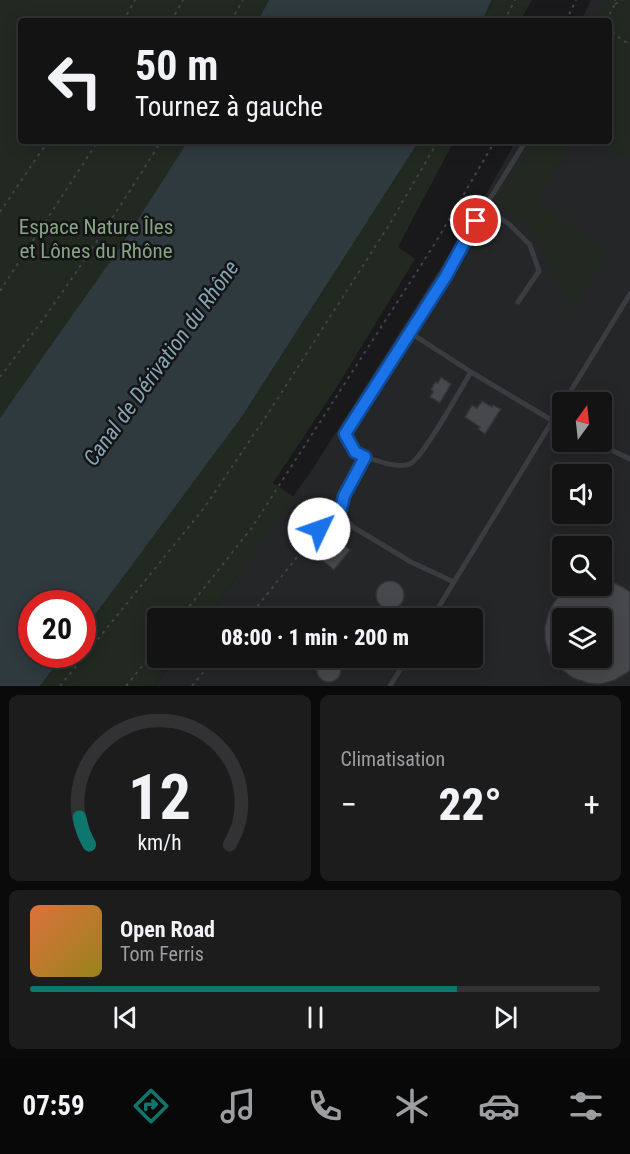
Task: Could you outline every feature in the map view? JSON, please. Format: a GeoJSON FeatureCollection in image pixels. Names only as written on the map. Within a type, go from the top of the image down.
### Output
{"type":"FeatureCollection","features":[{"type":"Feature","properties":{"kind":"lane"},"geometry":{"type":"LineString","coordinates":[[471,372],[423,451],[410,464],[391,465],[355,452],[345,434],[446,276],[484,208],[524,144]]}},
{"type":"Feature","properties":{"kind":"lane"},"geometry":{"type":"LineString","coordinates":[[484,208],[509,224],[530,245],[539,271],[519,302]]}},
{"type":"Feature","properties":{"kind":"lane"},"geometry":{"type":"LineString","coordinates":[[570,392],[630,294]]}},
{"type":"Feature","properties":{"kind":"lane"},"geometry":{"type":"LineString","coordinates":[[409,332],[552,420]]}},
{"type":"Feature","properties":{"kind":"lane"},"geometry":{"type":"LineString","coordinates":[[438,608],[552,423]]}},
{"type":"Feature","properties":{"kind":"lane"},"geometry":{"type":"LineString","coordinates":[[612,450],[630,459]]}},
{"type":"Feature","properties":{"kind":"lane"},"geometry":{"type":"LineString","coordinates":[[319,529],[340,512],[344,496],[365,457]]}},
{"type":"Feature","properties":{"kind":"lane"},"geometry":{"type":"LineString","coordinates":[[340,512],[353,527],[411,562],[454,582]]}},
{"type":"Feature","properties":{"kind":"lane"},"geometry":{"type":"LineString","coordinates":[[390,686],[401,668]]}},
{"type":"Feature","properties":{"kind":"path"},"geometry":{"type":"LineString","coordinates":[[125,18],[135,0]]}},
{"type":"Feature","properties":{"kind":"path"},"geometry":{"type":"LineString","coordinates":[[173,18],[183,0]]}},
{"type":"Feature","properties":{"kind":"path"},"geometry":{"type":"LineString","coordinates":[[233,18],[243,0]]}},
{"type":"Feature","properties":{"kind":"path"},"geometry":{"type":"LineString","coordinates":[[506,18],[515,0]]}},
{"type":"Feature","properties":{"kind":"path"},"geometry":{"type":"LineString","coordinates":[[567,18],[576,0]]}},
{"type":"Feature","properties":{"kind":"path"},"geometry":{"type":"LineString","coordinates":[[609,18],[615,2],[622,0]]}},
{"type":"Feature","properties":{"kind":"path"},"geometry":{"type":"LineString","coordinates":[[612,30],[615,35],[630,45]]}},
{"type":"Feature","properties":{"kind":"path"},"geometry":{"type":"LineString","coordinates":[[0,212],[46,144]]}},
{"type":"Feature","properties":{"kind":"path"},"geometry":{"type":"LineString","coordinates":[[0,291],[96,144]]}},
{"type":"Feature","properties":{"kind":"path"},"geometry":{"type":"LineString","coordinates":[[0,377],[111,222],[159,144]]}},
{"type":"Feature","properties":{"kind":"path"},"geometry":{"type":"LineString","coordinates":[[60,686],[204,508],[269,412],[383,234],[436,144]]}},
{"type":"Feature","properties":{"kind":"path"},"geometry":{"type":"LineString","coordinates":[[188,608],[251,529],[434,245],[493,144]]}},
{"type":"Feature","properties":{"kind":"path"},"geometry":{"type":"LineString","coordinates":[[256,608],[319,529]]}},
{"type":"Feature","properties":{"kind":"path"},"geometry":{"type":"LineString","coordinates":[[126,686],[147,660]]}},
{"type":"Feature","properties":{"kind":"path"},"geometry":{"type":"LineString","coordinates":[[192,686],[207,668]]}},
{"type":"Feature","properties":{"kind":"shaded area"},"geometry":{"type":"Polygon","coordinates":[[[591,0],[630,0],[630,686],[154,686],[169,668],[483,668],[483,608],[214,608],[312,470],[479,207],[514,144],[612,144],[612,18],[582,18],[591,0]]]}},
{"type":"Feature","properties":{"kind":"green space","name":"Espace Nature Îles et Lônes du Rhône"},"geometry":{"type":"Polygon","coordinates":[[[0,0],[390,0],[377,18],[18,18],[18,144],[285,144],[0,534],[0,0]]]}},
{"type":"Feature","properties":{"kind":"green space"},"geometry":{"type":"Polygon","coordinates":[[[493,0],[532,0],[522,18],[484,18],[493,0]]]}},
{"type":"Feature","properties":{"kind":"green space"},"geometry":{"type":"Polygon","coordinates":[[[608,0],[630,0],[630,159],[601,144],[612,144],[612,18],[598,18],[608,0]]]}},
{"type":"Feature","properties":{"kind":"green space"},"geometry":{"type":"Polygon","coordinates":[[[417,144],[452,144],[398,247],[415,259],[338,385],[273,483],[294,497],[214,608],[147,608],[147,668],[169,668],[154,686],[40,686],[54,668],[96,668],[96,613],[241,418],[417,144]]]}},
{"type":"Feature","properties":{"kind":"green space"},"geometry":{"type":"Polygon","coordinates":[[[532,144],[572,144],[537,201],[608,251],[573,311],[532,231],[495,205],[532,144]]]}},
{"type":"Feature","properties":{"kind":"water"},"geometry":{"type":"Polygon","coordinates":[[[269,0],[492,0],[483,18],[260,18],[269,0]]]}},
{"type":"Feature","properties":{"kind":"water","name":"Canal de Dérivation du Rhône"},"geometry":{"type":"Polygon","coordinates":[[[186,144],[417,144],[241,418],[96,613],[96,590],[18,590],[18,668],[54,668],[40,686],[0,686],[0,418],[119,249],[186,144]]]}},
{"type":"Feature","properties":{"kind":"building"},"geometry":{"type":"Polygon","coordinates":[[[441,377],[451,384],[440,403],[430,397],[435,382],[438,383],[441,377]]]}},
{"type":"Feature","properties":{"kind":"building"},"geometry":{"type":"Polygon","coordinates":[[[482,401],[501,409],[485,434],[478,429],[480,427],[465,417],[472,405],[477,408],[482,401]]]}},
{"type":"Feature","properties":{"kind":"building"},"geometry":{"type":"Polygon","coordinates":[[[338,540],[350,550],[334,570],[322,560],[338,540]]]}},
{"type":"Feature","properties":{"kind":"building"},"geometry":{"type":"Polygon","coordinates":[[[385,582],[395,582],[403,590],[403,600],[395,608],[385,608],[377,600],[377,590],[385,582]]]}},
{"type":"Feature","properties":{"kind":"building"},"geometry":{"type":"Polygon","coordinates":[[[612,582],[630,592],[630,671],[615,680],[601,684],[573,678],[561,669],[612,668],[612,608],[552,608],[552,658],[545,639],[545,626],[549,612],[559,596],[612,596],[612,582]]]}},
{"type":"Feature","properties":{"kind":"building"},"geometry":{"type":"Polygon","coordinates":[[[317,668],[341,668],[338,679],[329,682],[320,679],[317,670],[317,668]]]}},
{"type":"Feature","properties":{"kind":"route"},"geometry":{"type":"LineString","coordinates":[[319,529],[340,512],[344,496],[365,457],[355,452],[345,434],[446,276],[476,221]]}}]}
